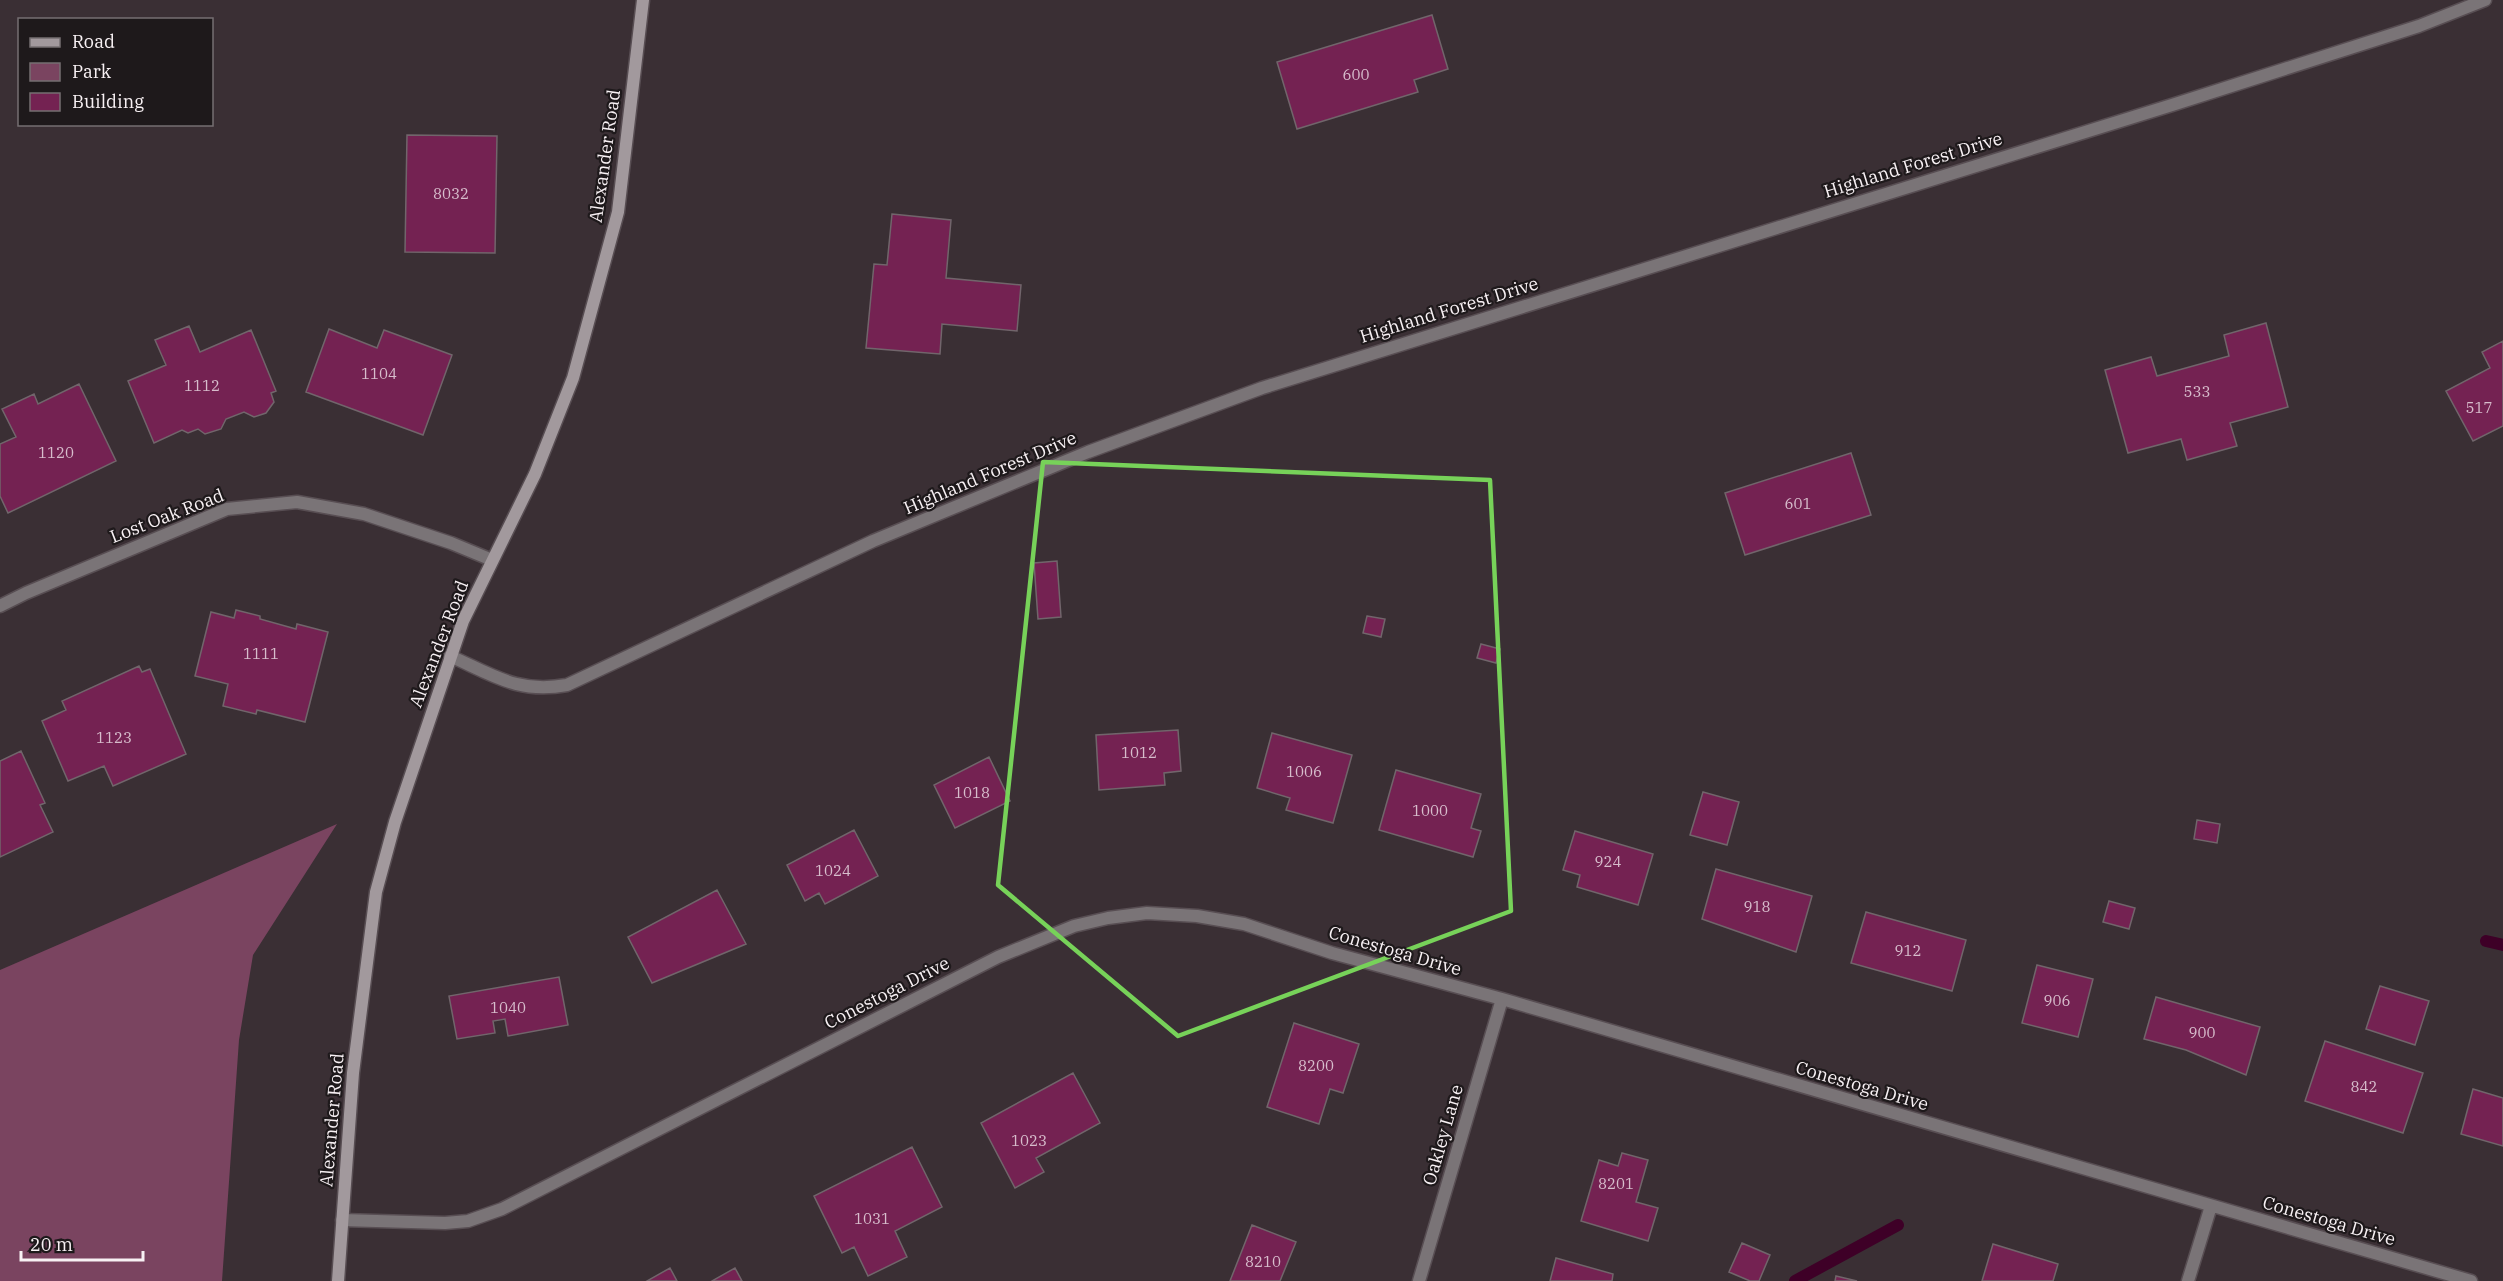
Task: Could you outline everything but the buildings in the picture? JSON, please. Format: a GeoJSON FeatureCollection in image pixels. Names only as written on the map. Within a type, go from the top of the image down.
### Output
{"type":"FeatureCollection","features":[{"type":"Feature","properties":{"kind":"street","name":"Alexander Road"},"geometry":{"type":"LineString","coordinates":[[338,1281],[353,1073],[376,892],[395,822],[463,621],[535,474],[573,378],[618,212],[643,0]]}},
{"type":"Feature","properties":{"kind":"street","name":"Highland Forest Drive"},"geometry":{"type":"LineString","coordinates":[[450,656],[518,687],[545,689],[567,685],[873,541],[1088,452],[1262,388],[2172,105],[2419,26],[2485,0]]}},
{"type":"Feature","properties":{"kind":"street","name":"Lost Oak Road"},"geometry":{"type":"LineString","coordinates":[[0,606],[227,509],[285,503],[297,502],[364,514],[451,543],[492,560]]}},
{"type":"Feature","properties":{"kind":"street","name":"Conestoga Drive"},"geometry":{"type":"LineString","coordinates":[[342,1220],[445,1223],[468,1221],[501,1209],[998,957],[1074,926],[1108,918],[1148,913],[1197,916],[1244,924],[1332,953],[1502,999],[2471,1281]]}},
{"type":"Feature","properties":{"kind":"street","name":"Oakley Lane"},"geometry":{"type":"LineString","coordinates":[[1419,1281],[1502,999]]}},
{"type":"Feature","properties":{"kind":"street"},"geometry":{"type":"LineString","coordinates":[[2188,1281],[2211,1206]]}},
{"type":"Feature","properties":{"kind":"highlighted area"},"geometry":{"type":"Polygon","coordinates":[[[1043,462],[1490,480],[1511,911],[1178,1036],[998,885],[1043,462]]]}},
{"type":"Feature","properties":{"kind":"green space"},"geometry":{"type":"Polygon","coordinates":[[[337,824],[253,955],[239,1040],[222,1281],[0,1281],[0,970],[337,824]]]}},
{"type":"Feature","properties":{"kind":"waterway"},"geometry":{"type":"LineString","coordinates":[[2486,941],[2503,945]]}},
{"type":"Feature","properties":{"kind":"waterway"},"geometry":{"type":"LineString","coordinates":[[1795,1281],[1898,1225]]}}]}
